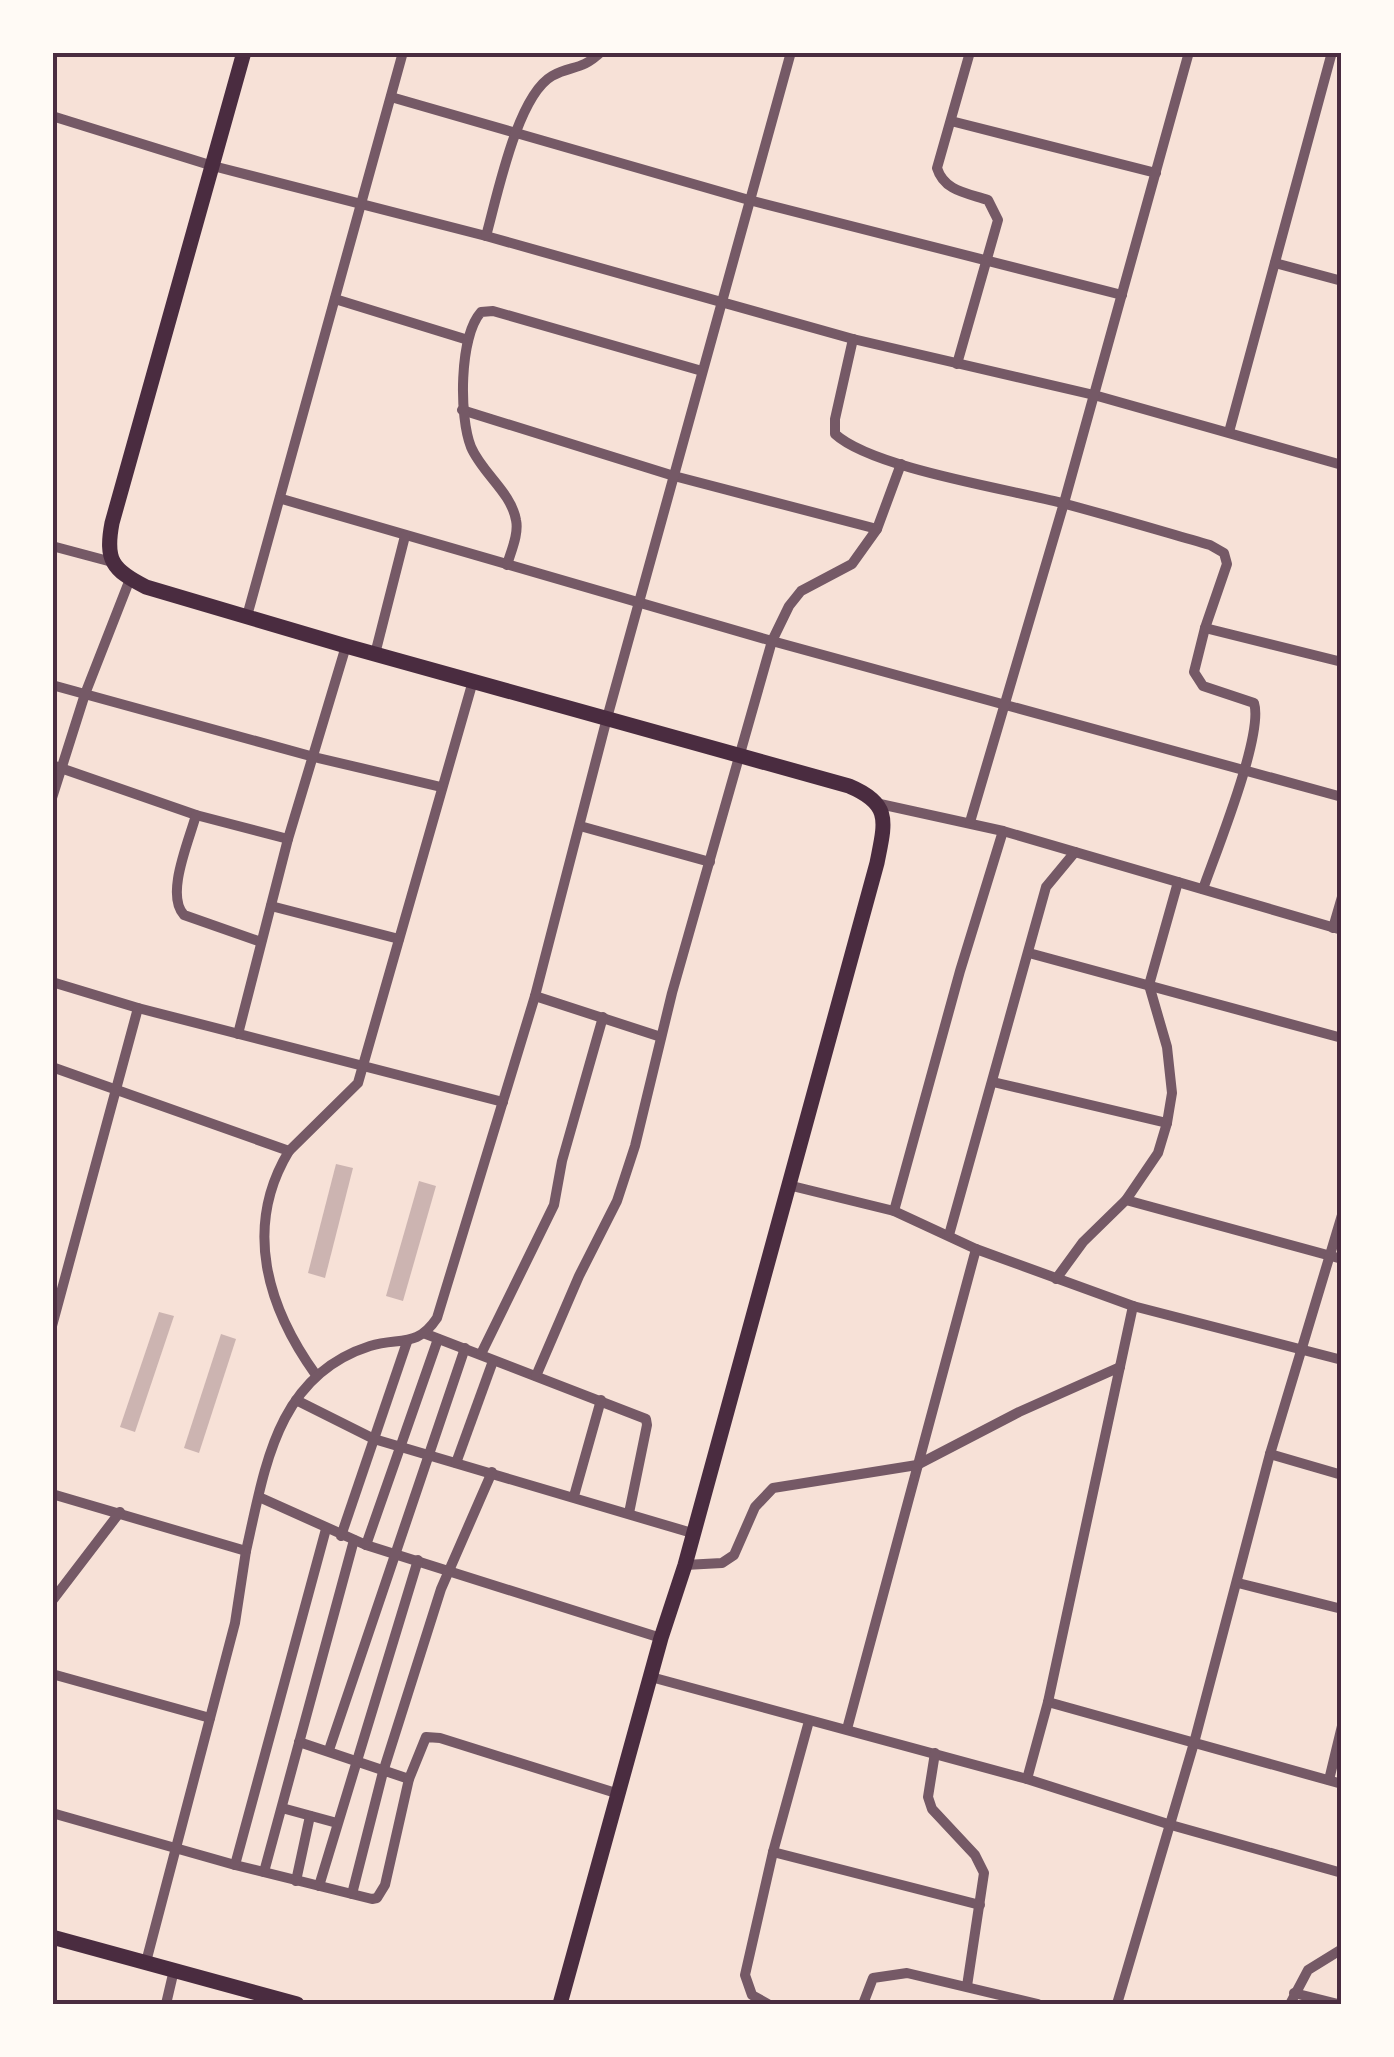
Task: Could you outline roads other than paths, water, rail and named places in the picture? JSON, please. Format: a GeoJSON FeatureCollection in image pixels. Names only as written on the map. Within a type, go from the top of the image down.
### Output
{"type":"FeatureCollection","features":[{"type":"Feature","properties":{"kind":"main road"},"geometry":{"type":"LineString","coordinates":[[244,52],[112,523],[108,544],[120,574],[166,593],[346,646],[849,786],[880,804],[884,827],[685,1565],[661,1638],[560,2004]]}},
{"type":"Feature","properties":{"kind":"main road"},"geometry":{"type":"LineString","coordinates":[[52,1937],[297,2004]]}},
{"type":"Feature","properties":{"kind":"street"},"geometry":{"type":"LineString","coordinates":[[247,616],[403,52]]}},
{"type":"Feature","properties":{"kind":"street"},"geometry":{"type":"LineString","coordinates":[[486,236],[515,132],[536,91],[552,76],[586,66],[601,52]]}},
{"type":"Feature","properties":{"kind":"street"},"geometry":{"type":"LineString","coordinates":[[146,1962],[235,1624],[246,1551],[268,1454],[296,1400],[316,1375],[339,1358],[360,1350],[407,1342],[426,1334],[437,1318],[535,996],[606,718],[790,52]]}},
{"type":"Feature","properties":{"kind":"street"},"geometry":{"type":"LineString","coordinates":[[957,364],[998,220],[988,200],[954,189],[941,180],[937,168],[970,52]]}},
{"type":"Feature","properties":{"kind":"street"},"geometry":{"type":"LineString","coordinates":[[970,822],[1064,503],[1189,52]]}},
{"type":"Feature","properties":{"kind":"street"},"geometry":{"type":"LineString","coordinates":[[1228,432],[1332,52]]}},
{"type":"Feature","properties":{"kind":"street"},"geometry":{"type":"LineString","coordinates":[[391,97],[749,200],[1122,295]]}},
{"type":"Feature","properties":{"kind":"street"},"geometry":{"type":"LineString","coordinates":[[53,120],[722,300],[852,339],[1094,395],[1342,465]]}},
{"type":"Feature","properties":{"kind":"street"},"geometry":{"type":"LineString","coordinates":[[951,122],[1156,173]]}},
{"type":"Feature","properties":{"kind":"street"},"geometry":{"type":"LineString","coordinates":[[1275,263],[1342,282]]}},
{"type":"Feature","properties":{"kind":"street"},"geometry":{"type":"LineString","coordinates":[[335,299],[468,340]]}},
{"type":"Feature","properties":{"kind":"street"},"geometry":{"type":"LineString","coordinates":[[507,565],[518,529],[516,514],[472,449],[462,410],[468,340],[473,321],[481,312],[494,311],[702,371]]}},
{"type":"Feature","properties":{"kind":"street"},"geometry":{"type":"LineString","coordinates":[[852,339],[834,419],[835,434],[848,446],[901,464],[1064,503],[1210,545],[1224,553],[1227,564],[1194,672],[1202,686],[1254,702],[1258,714],[1203,889]]}},
{"type":"Feature","properties":{"kind":"street"},"geometry":{"type":"LineString","coordinates":[[462,410],[674,476],[877,529]]}},
{"type":"Feature","properties":{"kind":"street"},"geometry":{"type":"LineString","coordinates":[[536,1376],[617,1201],[635,1146],[737,755],[772,641],[801,591],[852,564],[877,529],[901,464]]}},
{"type":"Feature","properties":{"kind":"street"},"geometry":{"type":"LineString","coordinates":[[282,498],[772,641],[1342,797]]}},
{"type":"Feature","properties":{"kind":"street"},"geometry":{"type":"LineString","coordinates":[[375,654],[405,536]]}},
{"type":"Feature","properties":{"kind":"street"},"geometry":{"type":"LineString","coordinates":[[52,546],[112,562]]}},
{"type":"Feature","properties":{"kind":"street"},"geometry":{"type":"LineString","coordinates":[[52,798],[56,767],[130,579]]}},
{"type":"Feature","properties":{"kind":"street"},"geometry":{"type":"LineString","coordinates":[[1205,628],[1342,662]]}},
{"type":"Feature","properties":{"kind":"street"},"geometry":{"type":"LineString","coordinates":[[238,1034],[288,839],[346,646]]}},
{"type":"Feature","properties":{"kind":"street"},"geometry":{"type":"LineString","coordinates":[[316,1375],[300,1353],[270,1287],[264,1256],[274,1177],[290,1150],[358,1083],[473,681]]}},
{"type":"Feature","properties":{"kind":"street"},"geometry":{"type":"LineString","coordinates":[[52,685],[314,757],[442,787]]}},
{"type":"Feature","properties":{"kind":"street"},"geometry":{"type":"LineString","coordinates":[[56,767],[196,815],[288,839]]}},
{"type":"Feature","properties":{"kind":"street"},"geometry":{"type":"LineString","coordinates":[[880,804],[1004,831],[1337,929],[1342,897]]}},
{"type":"Feature","properties":{"kind":"street"},"geometry":{"type":"LineString","coordinates":[[196,815],[175,890],[176,907],[184,916],[261,942]]}},
{"type":"Feature","properties":{"kind":"street"},"geometry":{"type":"LineString","coordinates":[[580,826],[710,862]]}},
{"type":"Feature","properties":{"kind":"street"},"geometry":{"type":"LineString","coordinates":[[894,1210],[960,971],[1004,831]]}},
{"type":"Feature","properties":{"kind":"street"},"geometry":{"type":"LineString","coordinates":[[949,1235],[1046,887],[1075,852]]}},
{"type":"Feature","properties":{"kind":"street"},"geometry":{"type":"LineString","coordinates":[[1056,1280],[1083,1242],[1126,1200],[1158,1153],[1168,1124],[1172,1093],[1167,1046],[1150,984],[1178,882]]}},
{"type":"Feature","properties":{"kind":"street"},"geometry":{"type":"LineString","coordinates":[[271,906],[399,939]]}},
{"type":"Feature","properties":{"kind":"street"},"geometry":{"type":"LineString","coordinates":[[1029,953],[1342,1038]]}},
{"type":"Feature","properties":{"kind":"street"},"geometry":{"type":"LineString","coordinates":[[52,982],[138,1008],[503,1102]]}},
{"type":"Feature","properties":{"kind":"street"},"geometry":{"type":"LineString","coordinates":[[535,996],[661,1037]]}},
{"type":"Feature","properties":{"kind":"street"},"geometry":{"type":"LineString","coordinates":[[52,1326],[138,1008]]}},
{"type":"Feature","properties":{"kind":"street"},"geometry":{"type":"LineString","coordinates":[[481,1354],[554,1205],[562,1161],[603,1017]]}},
{"type":"Feature","properties":{"kind":"street"},"geometry":{"type":"LineString","coordinates":[[52,1066],[290,1150]]}},
{"type":"Feature","properties":{"kind":"street"},"geometry":{"type":"LineString","coordinates":[[993,1082],[1168,1124]]}},
{"type":"Feature","properties":{"kind":"street"},"geometry":{"type":"LineString","coordinates":[[788,1185],[894,1210],[976,1250],[1133,1306],[1342,1360]]}},
{"type":"Feature","properties":{"kind":"street"},"geometry":{"type":"LineString","coordinates":[[1126,1200],[1336,1258]]}},
{"type":"Feature","properties":{"kind":"street"},"geometry":{"type":"LineString","coordinates":[[1117,2004],[1194,1743],[1270,1454],[1302,1349],[1336,1258],[1342,1216]]}},
{"type":"Feature","properties":{"kind":"street"},"geometry":{"type":"LineString","coordinates":[[847,1729],[976,1250]]}},
{"type":"Feature","properties":{"kind":"street"},"geometry":{"type":"LineString","coordinates":[[1026,1779],[1048,1702],[1133,1306]]}},
{"type":"Feature","properties":{"kind":"street"},"geometry":{"type":"LineString","coordinates":[[426,1334],[640,1414],[647,1425],[628,1513]]}},
{"type":"Feature","properties":{"kind":"street"},"geometry":{"type":"LineString","coordinates":[[366,1546],[438,1339]]}},
{"type":"Feature","properties":{"kind":"street"},"geometry":{"type":"LineString","coordinates":[[341,1536],[407,1342]]}},
{"type":"Feature","properties":{"kind":"street"},"geometry":{"type":"LineString","coordinates":[[329,1750],[465,1348]]}},
{"type":"Feature","properties":{"kind":"street"},"geometry":{"type":"LineString","coordinates":[[456,1463],[493,1360]]}},
{"type":"Feature","properties":{"kind":"street"},"geometry":{"type":"LineString","coordinates":[[685,1565],[722,1563],[734,1555],[755,1507],[773,1488],[917,1465],[1018,1412],[1120,1366]]}},
{"type":"Feature","properties":{"kind":"street"},"geometry":{"type":"LineString","coordinates":[[296,1400],[374,1439],[692,1533]]}},
{"type":"Feature","properties":{"kind":"street"},"geometry":{"type":"LineString","coordinates":[[574,1496],[601,1400]]}},
{"type":"Feature","properties":{"kind":"street"},"geometry":{"type":"LineString","coordinates":[[1270,1454],[1342,1475]]}},
{"type":"Feature","properties":{"kind":"street"},"geometry":{"type":"LineString","coordinates":[[352,1894],[383,1772],[441,1589],[492,1472]]}},
{"type":"Feature","properties":{"kind":"street"},"geometry":{"type":"LineString","coordinates":[[52,1494],[246,1551]]}},
{"type":"Feature","properties":{"kind":"street"},"geometry":{"type":"LineString","coordinates":[[258,1497],[366,1546],[661,1638]]}},
{"type":"Feature","properties":{"kind":"street"},"geometry":{"type":"LineString","coordinates":[[54,1598],[120,1512]]}},
{"type":"Feature","properties":{"kind":"street"},"geometry":{"type":"LineString","coordinates":[[235,1865],[326,1529]]}},
{"type":"Feature","properties":{"kind":"street"},"geometry":{"type":"LineString","coordinates":[[264,1872],[354,1540]]}},
{"type":"Feature","properties":{"kind":"street"},"geometry":{"type":"LineString","coordinates":[[320,1886],[418,1560]]}},
{"type":"Feature","properties":{"kind":"street"},"geometry":{"type":"LineString","coordinates":[[1238,1583],[1342,1609]]}},
{"type":"Feature","properties":{"kind":"street"},"geometry":{"type":"LineString","coordinates":[[52,1674],[210,1718]]}},
{"type":"Feature","properties":{"kind":"street"},"geometry":{"type":"LineString","coordinates":[[651,1676],[936,1753],[1342,1873]]}},
{"type":"Feature","properties":{"kind":"street"},"geometry":{"type":"LineString","coordinates":[[1048,1702],[1342,1784]]}},
{"type":"Feature","properties":{"kind":"street"},"geometry":{"type":"LineString","coordinates":[[768,2004],[752,1996],[744,1975],[809,1721]]}},
{"type":"Feature","properties":{"kind":"street"},"geometry":{"type":"LineString","coordinates":[[1329,1780],[1342,1726]]}},
{"type":"Feature","properties":{"kind":"street"},"geometry":{"type":"LineString","coordinates":[[52,1813],[372,1899],[382,1892],[409,1779],[424,1742],[432,1736],[620,1794]]}},
{"type":"Feature","properties":{"kind":"street"},"geometry":{"type":"LineString","coordinates":[[298,1742],[409,1779]]}},
{"type":"Feature","properties":{"kind":"street"},"geometry":{"type":"LineString","coordinates":[[936,1753],[928,1797],[932,1809],[982,1864],[980,1905],[967,1986]]}},
{"type":"Feature","properties":{"kind":"street"},"geometry":{"type":"LineString","coordinates":[[282,1808],[337,1823]]}},
{"type":"Feature","properties":{"kind":"street"},"geometry":{"type":"LineString","coordinates":[[296,1880],[310,1816]]}},
{"type":"Feature","properties":{"kind":"street"},"geometry":{"type":"LineString","coordinates":[[773,1852],[980,1905]]}},
{"type":"Feature","properties":{"kind":"street"},"geometry":{"type":"LineString","coordinates":[[1338,2004],[1292,1998],[1308,1970],[1342,1949]]}},
{"type":"Feature","properties":{"kind":"street"},"geometry":{"type":"LineString","coordinates":[[166,2004],[174,1970]]}},
{"type":"Feature","properties":{"kind":"street"},"geometry":{"type":"LineString","coordinates":[[863,2004],[873,1978],[907,1973],[1038,2004]]}}]}
